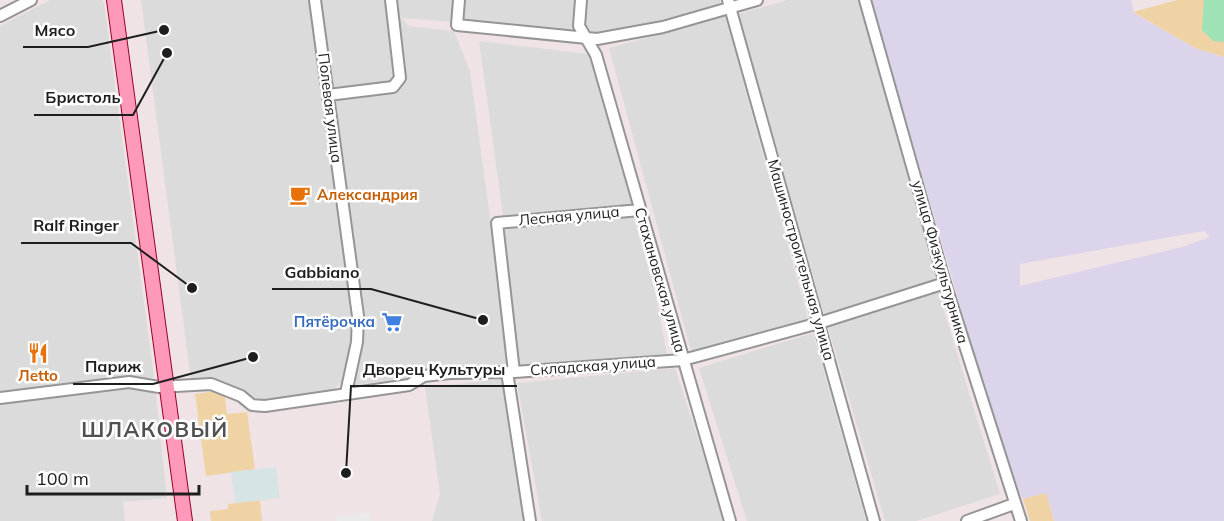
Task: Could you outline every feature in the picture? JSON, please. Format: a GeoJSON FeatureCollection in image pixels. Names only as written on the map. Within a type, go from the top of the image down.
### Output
{"type":"FeatureCollection","features":[{"type":"Feature","properties":{"kind":"main road"},"geometry":{"type":"LineString","coordinates":[[114,0],[185,521]]}},
{"type":"Feature","properties":{"kind":"street"},"geometry":{"type":"LineString","coordinates":[[0,16],[31,0]]}},
{"type":"Feature","properties":{"kind":"street","name":"Полевая улица"},"geometry":{"type":"LineString","coordinates":[[315,0],[358,316],[357,342],[346,393]]}},
{"type":"Feature","properties":{"kind":"street"},"geometry":{"type":"LineString","coordinates":[[328,95],[393,87],[399,78],[395,21],[391,0]]}},
{"type":"Feature","properties":{"kind":"street"},"geometry":{"type":"LineString","coordinates":[[459,0],[457,25],[588,40],[663,27],[729,4],[758,0]]}},
{"type":"Feature","properties":{"kind":"street","name":"Стахановская улица"},"geometry":{"type":"LineString","coordinates":[[581,0],[579,26],[596,56],[730,521]]}},
{"type":"Feature","properties":{"kind":"street","name":"улица Физкультурника"},"geometry":{"type":"LineString","coordinates":[[865,0],[945,283],[1021,521]]}},
{"type":"Feature","properties":{"kind":"street","name":"Машиностроительная улица"},"geometry":{"type":"LineString","coordinates":[[729,4],[874,521]]}},
{"type":"Feature","properties":{"kind":"street","name":"Лесная улица"},"geometry":{"type":"LineString","coordinates":[[511,372],[497,223],[640,210]]}},
{"type":"Feature","properties":{"kind":"street","name":"Складская улица"},"geometry":{"type":"LineString","coordinates":[[0,398],[129,382],[167,386],[211,384],[241,396],[252,405],[265,406],[409,385],[424,376],[683,360],[819,323],[945,283]]}},
{"type":"Feature","properties":{"kind":"street"},"geometry":{"type":"LineString","coordinates":[[511,372],[530,521]]}},
{"type":"Feature","properties":{"kind":"street"},"geometry":{"type":"LineString","coordinates":[[967,521],[1014,504]]}},
{"type":"Feature","properties":{"kind":"shaded area"},"geometry":{"type":"Polygon","coordinates":[[[50,0],[102,0],[104,3],[154,377],[144,379],[120,376],[0,393],[0,26],[50,0]]]}},
{"type":"Feature","properties":{"kind":"shaded area"},"geometry":{"type":"Polygon","coordinates":[[[141,0],[311,0],[354,325],[353,341],[342,381],[333,390],[263,401],[220,381],[191,381],[141,0]]]}},
{"type":"Feature","properties":{"kind":"shaded area"},"geometry":{"type":"Polygon","coordinates":[[[321,0],[456,0],[454,22],[401,18],[409,26],[454,31],[470,71],[510,363],[355,385],[364,311],[321,0]]]}},
{"type":"Feature","properties":{"kind":"shaded area"},"geometry":{"type":"Polygon","coordinates":[[[464,0],[577,0],[570,35],[464,22],[464,0]]]}},
{"type":"Feature","properties":{"kind":"shaded area"},"geometry":{"type":"Polygon","coordinates":[[[586,0],[720,0],[720,7],[593,35],[583,23],[586,0]]]}},
{"type":"Feature","properties":{"kind":"shaded area"},"geometry":{"type":"Polygon","coordinates":[[[788,0],[858,0],[937,279],[824,314],[739,14],[788,0]]]}},
{"type":"Feature","properties":{"kind":"shaded area"},"geometry":{"type":"Polygon","coordinates":[[[871,0],[1131,0],[1134,13],[1195,48],[1224,57],[1224,521],[1054,521],[1046,493],[1023,499],[1013,480],[871,0]],[[1204,231],[1020,264],[1020,286],[1182,247],[1210,237],[1204,231]]]}},
{"type":"Feature","properties":{"kind":"shaded area"},"geometry":{"type":"Polygon","coordinates":[[[1177,0],[1224,0],[1224,57],[1195,48],[1133,12],[1177,0]]]}},
{"type":"Feature","properties":{"kind":"shaded area"},"geometry":{"type":"Polygon","coordinates":[[[1204,0],[1224,0],[1224,42],[1213,41],[1202,30],[1204,0]]]}},
{"type":"Feature","properties":{"kind":"shaded area"},"geometry":{"type":"Polygon","coordinates":[[[725,16],[808,319],[691,351],[609,48],[725,16]]]}},
{"type":"Feature","properties":{"kind":"shaded area"},"geometry":{"type":"Polygon","coordinates":[[[479,41],[589,54],[635,207],[503,215],[479,41]]]}},
{"type":"Feature","properties":{"kind":"shaded area"},"geometry":{"type":"Polygon","coordinates":[[[633,215],[654,287],[667,354],[519,368],[504,228],[633,215]]]}},
{"type":"Feature","properties":{"kind":"shaded area"},"geometry":{"type":"Polygon","coordinates":[[[938,291],[1000,494],[916,521],[885,521],[828,327],[938,291]]]}},
{"type":"Feature","properties":{"kind":"shaded area"},"geometry":{"type":"Polygon","coordinates":[[[813,333],[866,521],[747,521],[699,368],[813,333]]]}},
{"type":"Feature","properties":{"kind":"shaded area"},"geometry":{"type":"Polygon","coordinates":[[[675,368],[725,521],[542,521],[517,383],[675,368]]]}},
{"type":"Feature","properties":{"kind":"shaded area"},"geometry":{"type":"Polygon","coordinates":[[[501,379],[525,521],[432,521],[440,494],[425,388],[501,379]]]}},
{"type":"Feature","properties":{"kind":"shaded area"},"geometry":{"type":"Polygon","coordinates":[[[117,388],[149,389],[156,395],[167,498],[123,502],[125,521],[0,521],[0,401],[117,388]]]}},
{"type":"Feature","properties":{"kind":"shaded area"},"geometry":{"type":"Polygon","coordinates":[[[224,390],[227,414],[247,412],[255,469],[206,476],[195,394],[224,390]]]}},
{"type":"Feature","properties":{"kind":"shaded area"},"geometry":{"type":"Polygon","coordinates":[[[276,467],[280,498],[235,503],[231,472],[276,467]]]}},
{"type":"Feature","properties":{"kind":"shaded area"},"geometry":{"type":"Polygon","coordinates":[[[1046,493],[1054,521],[1030,521],[1023,499],[1046,493]]]}},
{"type":"Feature","properties":{"kind":"shaded area"},"geometry":{"type":"Polygon","coordinates":[[[260,500],[262,521],[211,521],[210,511],[228,509],[228,504],[260,500]]]}},
{"type":"Feature","properties":{"kind":"shaded area"},"geometry":{"type":"Polygon","coordinates":[[[370,512],[371,521],[337,521],[337,516],[370,512]]]}},
{"type":"Feature","properties":{"kind":"place","name":"Мясо"},"geometry":{"type":"Point","coordinates":[164,30]}},
{"type":"Feature","properties":{"kind":"place","name":"Бристоль"},"geometry":{"type":"Point","coordinates":[167,53]}},
{"type":"Feature","properties":{"kind":"place","name":"Александрия"},"geometry":{"type":"Point","coordinates":[300,195]}},
{"type":"Feature","properties":{"kind":"place","name":"Ralf Ringer"},"geometry":{"type":"Point","coordinates":[192,288]}},
{"type":"Feature","properties":{"kind":"place","name":"Gabbiano"},"geometry":{"type":"Point","coordinates":[483,320]}},
{"type":"Feature","properties":{"kind":"place","name":"Пятёрочка"},"geometry":{"type":"Point","coordinates":[392,322]}},
{"type":"Feature","properties":{"kind":"place","name":"Леtto"},"geometry":{"type":"Point","coordinates":[38,353]}},
{"type":"Feature","properties":{"kind":"place","name":"Париж"},"geometry":{"type":"Point","coordinates":[253,357]}},
{"type":"Feature","properties":{"kind":"place","name":"Дворец Культуры"},"geometry":{"type":"Point","coordinates":[346,473]}},
{"type":"Feature","properties":{"kind":"district","name":"ШЛАКОВЫЙ"},"geometry":{"type":"Point","coordinates":[155,430]}}]}
